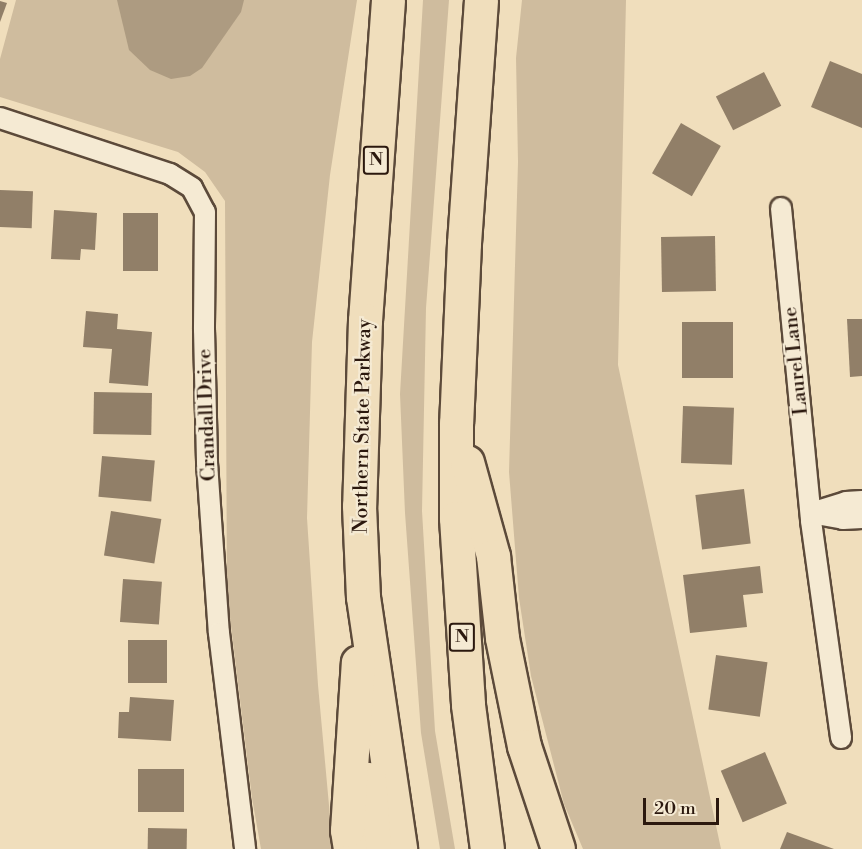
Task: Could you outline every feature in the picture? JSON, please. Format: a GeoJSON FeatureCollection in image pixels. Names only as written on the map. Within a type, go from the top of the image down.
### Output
{"type":"FeatureCollection","features":[{"type":"Feature","properties":{"kind":"highway","name":"Northern State Parkway"},"geometry":{"type":"LineString","coordinates":[[388,0],[361,411],[359,506],[363,597],[400,849]]}},
{"type":"Feature","properties":{"kind":"highway","name":"N"},"geometry":{"type":"LineString","coordinates":[[481,0],[464,243],[456,423],[456,518],[460,613],[469,716],[488,849]]}},
{"type":"Feature","properties":{"kind":"highway"},"geometry":{"type":"LineString","coordinates":[[456,423],[493,556],[502,638],[524,746],[558,849]]}},
{"type":"Feature","properties":{"kind":"highway"},"geometry":{"type":"LineString","coordinates":[[350,849],[347,830],[363,597]]}},
{"type":"Feature","properties":{"kind":"highway"},"geometry":{"type":"LineString","coordinates":[[363,597],[374,849]]}},
{"type":"Feature","properties":{"kind":"street","name":"Crandall Drive"},"geometry":{"type":"LineString","coordinates":[[0,118],[170,174],[192,188],[205,212],[204,329],[207,463],[219,633],[245,849]]}},
{"type":"Feature","properties":{"kind":"street","name":"Laurel Lane"},"geometry":{"type":"LineString","coordinates":[[781,208],[811,513],[841,738]]}},
{"type":"Feature","properties":{"kind":"street"},"geometry":{"type":"LineString","coordinates":[[811,513],[846,502],[862,501]]}},
{"type":"Feature","properties":{"kind":"street"},"geometry":{"type":"LineString","coordinates":[[811,513],[843,519],[862,518]]}},
{"type":"Feature","properties":{"kind":"shaded area"},"geometry":{"type":"Polygon","coordinates":[[[16,0],[357,0],[330,175],[312,342],[307,518],[318,685],[333,849],[261,849],[252,798],[227,593],[225,201],[205,172],[178,152],[0,97],[0,59],[16,0]]]}},
{"type":"Feature","properties":{"kind":"shaded area"},"geometry":{"type":"Polygon","coordinates":[[[117,0],[244,0],[241,12],[202,68],[190,76],[171,79],[150,70],[129,50],[117,0]]]}},
{"type":"Feature","properties":{"kind":"shaded area"},"geometry":{"type":"Polygon","coordinates":[[[423,0],[449,0],[426,308],[422,511],[435,731],[455,849],[440,849],[421,733],[405,513],[400,394],[423,0]]]}},
{"type":"Feature","properties":{"kind":"shaded area"},"geometry":{"type":"Polygon","coordinates":[[[522,0],[626,0],[618,365],[721,849],[583,849],[564,804],[531,676],[519,598],[509,472],[518,162],[516,58],[522,0]]]}},
{"type":"Feature","properties":{"kind":"building"},"geometry":{"type":"Polygon","coordinates":[[[0,1],[7,3],[0,22],[0,1]]]}},
{"type":"Feature","properties":{"kind":"building"},"geometry":{"type":"Polygon","coordinates":[[[830,61],[862,74],[862,128],[811,107],[830,61]]]}},
{"type":"Feature","properties":{"kind":"building"},"geometry":{"type":"Polygon","coordinates":[[[764,72],[781,106],[733,130],[716,97],[764,72]]]}},
{"type":"Feature","properties":{"kind":"building"},"geometry":{"type":"Polygon","coordinates":[[[681,123],[721,146],[692,196],[652,173],[681,123]]]}},
{"type":"Feature","properties":{"kind":"building"},"geometry":{"type":"Polygon","coordinates":[[[0,190],[33,191],[32,228],[0,227],[0,190]]]}},
{"type":"Feature","properties":{"kind":"building"},"geometry":{"type":"Polygon","coordinates":[[[54,210],[97,213],[95,250],[81,249],[80,260],[51,259],[54,210]]]}},
{"type":"Feature","properties":{"kind":"building"},"geometry":{"type":"Polygon","coordinates":[[[123,213],[158,213],[158,271],[123,271],[123,213]]]}},
{"type":"Feature","properties":{"kind":"building"},"geometry":{"type":"Polygon","coordinates":[[[715,236],[716,291],[662,292],[661,237],[715,236]]]}},
{"type":"Feature","properties":{"kind":"building"},"geometry":{"type":"Polygon","coordinates":[[[86,311],[118,314],[117,329],[152,332],[148,386],[109,383],[112,349],[83,347],[86,311]]]}},
{"type":"Feature","properties":{"kind":"building"},"geometry":{"type":"Polygon","coordinates":[[[847,319],[862,319],[862,376],[850,377],[847,319]]]}},
{"type":"Feature","properties":{"kind":"building"},"geometry":{"type":"Polygon","coordinates":[[[682,322],[733,322],[733,378],[682,378],[682,322]]]}},
{"type":"Feature","properties":{"kind":"building"},"geometry":{"type":"Polygon","coordinates":[[[94,392],[152,393],[151,435],[93,434],[94,392]]]}},
{"type":"Feature","properties":{"kind":"building"},"geometry":{"type":"Polygon","coordinates":[[[683,406],[734,408],[732,465],[681,463],[683,406]]]}},
{"type":"Feature","properties":{"kind":"building"},"geometry":{"type":"Polygon","coordinates":[[[102,456],[155,461],[151,501],[98,497],[102,456]]]}},
{"type":"Feature","properties":{"kind":"building"},"geometry":{"type":"Polygon","coordinates":[[[744,489],[751,544],[702,550],[695,495],[744,489]]]}},
{"type":"Feature","properties":{"kind":"building"},"geometry":{"type":"Polygon","coordinates":[[[111,511],[161,519],[154,563],[104,555],[111,511]]]}},
{"type":"Feature","properties":{"kind":"building"},"geometry":{"type":"Polygon","coordinates":[[[760,566],[763,593],[743,595],[747,627],[690,633],[683,575],[760,566]]]}},
{"type":"Feature","properties":{"kind":"building"},"geometry":{"type":"Polygon","coordinates":[[[123,579],[162,582],[159,625],[120,622],[123,579]]]}},
{"type":"Feature","properties":{"kind":"building"},"geometry":{"type":"Polygon","coordinates":[[[128,640],[167,640],[167,683],[128,683],[128,640]]]}},
{"type":"Feature","properties":{"kind":"building"},"geometry":{"type":"Polygon","coordinates":[[[716,655],[767,662],[760,717],[708,709],[716,655]]]}},
{"type":"Feature","properties":{"kind":"building"},"geometry":{"type":"Polygon","coordinates":[[[130,697],[174,700],[171,741],[118,738],[119,712],[129,712],[130,697]]]}},
{"type":"Feature","properties":{"kind":"building"},"geometry":{"type":"Polygon","coordinates":[[[765,752],[787,804],[743,822],[721,771],[765,752]]]}},
{"type":"Feature","properties":{"kind":"building"},"geometry":{"type":"Polygon","coordinates":[[[138,769],[184,769],[184,812],[138,812],[138,769]]]}},
{"type":"Feature","properties":{"kind":"building"},"geometry":{"type":"Polygon","coordinates":[[[148,828],[187,829],[187,849],[148,849],[148,828]]]}},
{"type":"Feature","properties":{"kind":"building"},"geometry":{"type":"Polygon","coordinates":[[[787,832],[834,849],[780,849],[787,832]]]}}]}
